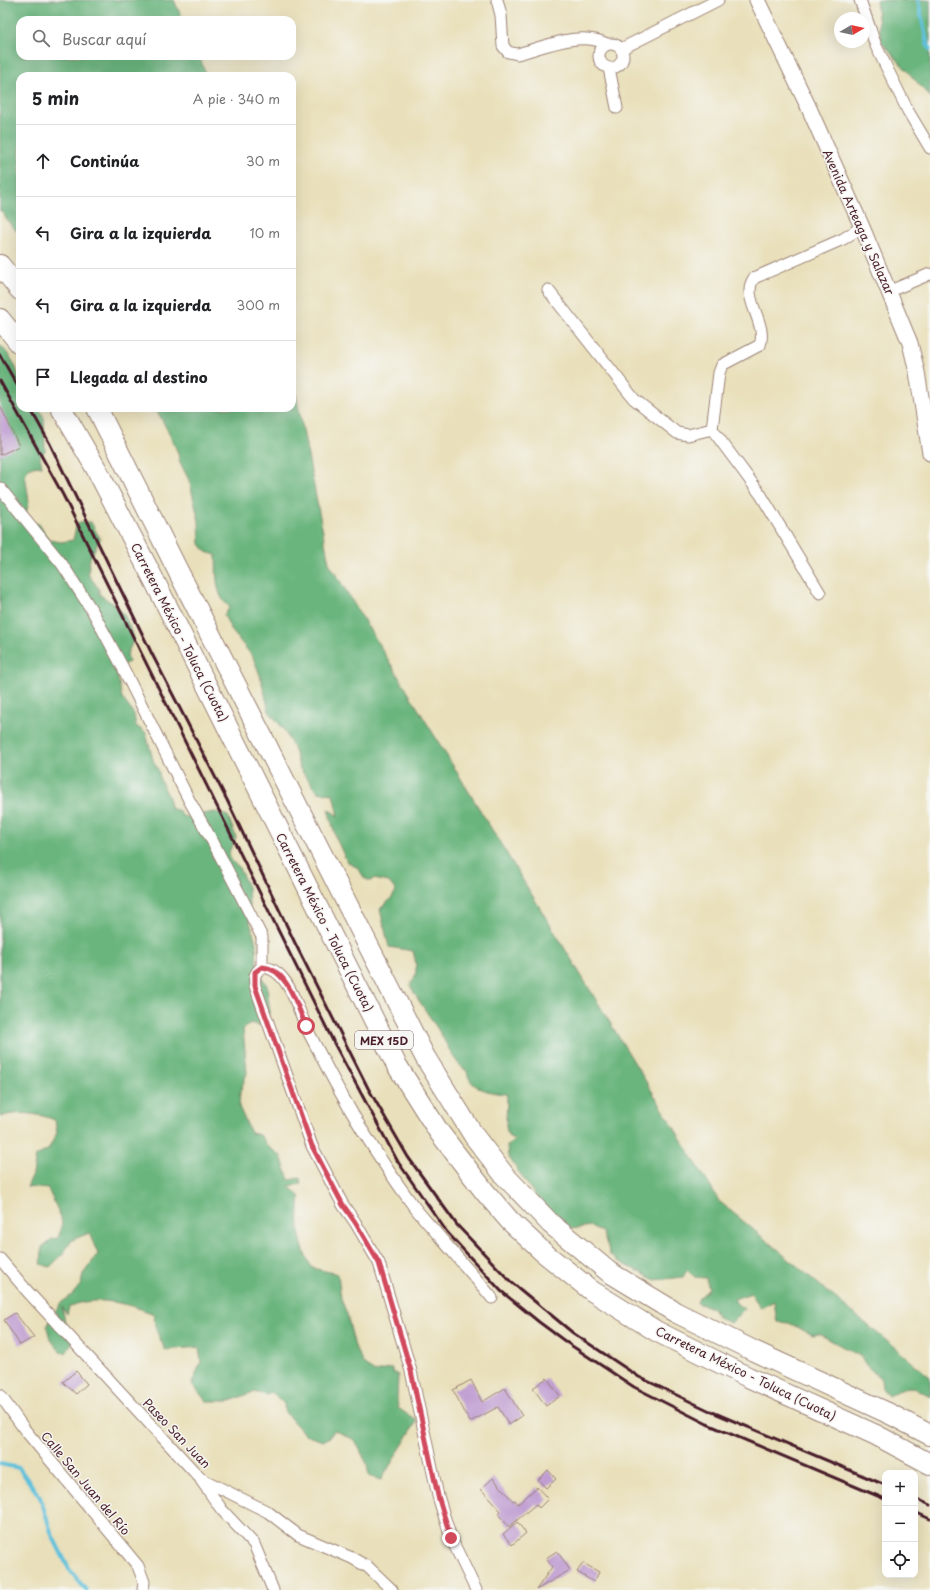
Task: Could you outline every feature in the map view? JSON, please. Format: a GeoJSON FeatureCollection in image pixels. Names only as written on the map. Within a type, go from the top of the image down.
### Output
{"type":"FeatureCollection","features":[{"type":"Feature","properties":{"kind":"highway"},"geometry":{"type":"LineString","coordinates":[[0,265],[16,285]]}},
{"type":"Feature","properties":{"kind":"highway"},"geometry":{"type":"LineString","coordinates":[[0,320],[16,339]]}},
{"type":"Feature","properties":{"kind":"highway","name":"Carretera México - Toluca (Cuota)"},"geometry":{"type":"LineString","coordinates":[[63,412],[97,470],[154,580],[396,1064],[439,1132],[485,1192],[510,1221],[543,1252],[592,1291],[650,1327],[748,1377],[876,1436],[930,1464]]}},
{"type":"Feature","properties":{"kind":"highway","name":"Carretera México - Toluca (Cuota)"},"geometry":{"type":"LineString","coordinates":[[99,412],[425,1057],[474,1136],[505,1176],[551,1224],[609,1272],[675,1312],[754,1351],[890,1414],[930,1435]]}},
{"type":"Feature","properties":{"kind":"street"},"geometry":{"type":"LineString","coordinates":[[497,0],[501,15],[503,46],[508,52],[517,54],[577,38],[598,39],[607,44],[616,45],[622,49],[624,54],[619,66],[609,68]]}},
{"type":"Feature","properties":{"kind":"street"},"geometry":{"type":"LineString","coordinates":[[622,49],[718,0]]}},
{"type":"Feature","properties":{"kind":"street","name":"Avenida Arteaga y Salazar"},"geometry":{"type":"LineString","coordinates":[[757,0],[808,106],[862,227],[890,291],[910,343],[917,372],[930,454]]}},
{"type":"Feature","properties":{"kind":"street"},"geometry":{"type":"LineString","coordinates":[[860,0],[876,46],[908,111],[930,148]]}},
{"type":"Feature","properties":{"kind":"street"},"geometry":{"type":"LineString","coordinates":[[607,44],[600,51],[600,57],[602,63],[609,68],[617,108]]}},
{"type":"Feature","properties":{"kind":"street"},"geometry":{"type":"LineString","coordinates":[[820,593],[761,495],[712,429],[719,373],[722,365],[760,345],[762,338],[762,330],[750,293],[750,284],[754,278],[843,239],[862,227]]}},
{"type":"Feature","properties":{"kind":"street"},"geometry":{"type":"LineString","coordinates":[[890,291],[930,274]]}},
{"type":"Feature","properties":{"kind":"street"},"geometry":{"type":"LineString","coordinates":[[548,290],[634,399],[677,433],[688,435],[712,429]]}},
{"type":"Feature","properties":{"kind":"street"},"geometry":{"type":"LineString","coordinates":[[0,488],[62,564],[93,612],[119,660],[189,800],[214,844],[262,937],[262,967]]}},
{"type":"Feature","properties":{"kind":"street"},"geometry":{"type":"LineString","coordinates":[[476,1590],[451,1538],[438,1496],[411,1371],[379,1263],[355,1222],[343,1205],[312,1146],[255,986],[255,972],[262,967],[269,967],[280,976],[289,988],[306,1026],[331,1075],[381,1160],[412,1205],[492,1298]]}},
{"type":"Feature","properties":{"kind":"street","name":"Paseo San Juan"},"geometry":{"type":"LineString","coordinates":[[0,1259],[28,1292],[200,1478],[268,1512],[298,1535],[352,1558],[368,1567],[392,1590]]}},
{"type":"Feature","properties":{"kind":"street","name":"Calle San Juan del Río"},"geometry":{"type":"LineString","coordinates":[[0,1395],[30,1436],[138,1566],[144,1582],[143,1590]]}},
{"type":"Feature","properties":{"kind":"street"},"geometry":{"type":"LineString","coordinates":[[200,1478],[222,1510],[254,1544],[273,1590]]}},
{"type":"Feature","properties":{"kind":"green space"},"geometry":{"type":"Polygon","coordinates":[[[0,0],[174,0],[181,16],[16,16],[16,60],[201,60],[205,72],[16,72],[16,230],[0,211],[0,0]]]}},
{"type":"Feature","properties":{"kind":"green space"},"geometry":{"type":"Polygon","coordinates":[[[876,0],[930,0],[930,97],[881,41],[876,0]]]}},
{"type":"Feature","properties":{"kind":"green space"},"geometry":{"type":"Polygon","coordinates":[[[0,345],[16,367],[16,412],[41,412],[44,418],[45,451],[40,456],[42,466],[30,467],[25,474],[29,502],[24,521],[39,524],[49,540],[61,542],[73,540],[77,523],[91,522],[100,539],[90,558],[88,574],[99,589],[99,594],[116,606],[125,616],[134,639],[127,654],[129,662],[116,668],[122,698],[134,714],[136,726],[146,733],[153,760],[159,772],[160,780],[169,798],[170,808],[180,811],[180,814],[185,817],[215,812],[228,816],[236,837],[229,852],[231,861],[238,866],[248,887],[250,922],[256,943],[257,968],[267,986],[270,1012],[259,1026],[251,1023],[243,1029],[247,1073],[240,1092],[239,1107],[251,1133],[260,1135],[268,1147],[281,1156],[289,1180],[300,1178],[301,1184],[289,1186],[300,1197],[299,1225],[301,1242],[312,1268],[338,1274],[341,1299],[347,1314],[355,1347],[364,1365],[375,1372],[392,1368],[392,1372],[398,1375],[398,1408],[417,1421],[381,1480],[369,1476],[367,1464],[355,1440],[334,1430],[330,1437],[323,1441],[305,1435],[285,1412],[284,1404],[272,1392],[267,1395],[253,1392],[230,1401],[206,1401],[192,1384],[201,1362],[199,1347],[165,1350],[155,1327],[154,1314],[123,1304],[101,1301],[79,1303],[69,1307],[67,1314],[62,1307],[67,1332],[73,1342],[66,1353],[60,1351],[50,1339],[47,1327],[62,1302],[72,1295],[81,1284],[83,1274],[98,1254],[89,1233],[72,1240],[62,1255],[50,1267],[41,1264],[42,1247],[52,1239],[58,1238],[62,1226],[61,1217],[48,1189],[27,1187],[33,1174],[36,1156],[48,1150],[57,1133],[55,1120],[42,1116],[20,1113],[0,1117],[0,345]]]}},
{"type":"Feature","properties":{"kind":"green space"},"geometry":{"type":"Polygon","coordinates":[[[296,394],[329,563],[719,1201],[930,1377],[930,1396],[918,1390],[909,1388],[900,1390],[888,1396],[882,1388],[881,1379],[867,1366],[860,1356],[819,1334],[813,1335],[789,1323],[777,1322],[774,1301],[761,1308],[751,1293],[734,1299],[737,1304],[744,1309],[731,1323],[718,1318],[713,1308],[697,1303],[699,1298],[709,1289],[706,1278],[695,1277],[687,1270],[683,1277],[655,1280],[618,1261],[609,1254],[603,1233],[591,1226],[571,1229],[534,1194],[508,1156],[507,1146],[515,1140],[508,1136],[506,1126],[507,1094],[495,1093],[482,1089],[472,1082],[467,1071],[462,1068],[454,1058],[410,985],[416,973],[416,964],[413,951],[389,947],[380,909],[391,899],[396,891],[389,882],[375,878],[372,881],[365,879],[358,868],[347,862],[336,838],[328,809],[338,816],[333,794],[318,792],[300,769],[293,747],[284,730],[269,711],[260,675],[253,657],[232,631],[224,615],[230,607],[221,597],[217,584],[216,555],[206,552],[200,544],[199,521],[189,480],[157,412],[296,412],[296,394]]]}},
{"type":"Feature","properties":{"kind":"building"},"geometry":{"type":"Polygon","coordinates":[[[0,405],[19,446],[0,455],[0,405]]]}},
{"type":"Feature","properties":{"kind":"building"},"geometry":{"type":"Polygon","coordinates":[[[15,1313],[34,1337],[20,1345],[4,1320],[15,1313]]]}},
{"type":"Feature","properties":{"kind":"building"},"geometry":{"type":"Polygon","coordinates":[[[76,1371],[87,1384],[76,1394],[63,1382],[76,1371]]]}},
{"type":"Feature","properties":{"kind":"building"},"geometry":{"type":"Polygon","coordinates":[[[547,1378],[560,1396],[546,1406],[533,1388],[547,1378]]]}},
{"type":"Feature","properties":{"kind":"building"},"geometry":{"type":"Polygon","coordinates":[[[471,1380],[482,1402],[505,1388],[522,1416],[509,1425],[498,1407],[470,1422],[453,1390],[471,1380]]]}},
{"type":"Feature","properties":{"kind":"building"},"geometry":{"type":"Polygon","coordinates":[[[548,1470],[556,1479],[546,1488],[538,1480],[548,1470]]]}},
{"type":"Feature","properties":{"kind":"building"},"geometry":{"type":"Polygon","coordinates":[[[493,1478],[513,1501],[515,1500],[518,1504],[537,1487],[548,1499],[539,1508],[536,1504],[509,1527],[498,1514],[501,1511],[481,1489],[493,1478]]]}},
{"type":"Feature","properties":{"kind":"building"},"geometry":{"type":"Polygon","coordinates":[[[517,1522],[526,1533],[512,1545],[503,1534],[517,1522]]]}},
{"type":"Feature","properties":{"kind":"building"},"geometry":{"type":"Polygon","coordinates":[[[557,1551],[570,1570],[536,1590],[552,1567],[546,1558],[557,1551]]]}},
{"type":"Feature","properties":{"kind":"building"},"geometry":{"type":"Polygon","coordinates":[[[583,1563],[599,1572],[594,1582],[577,1572],[583,1563]]]}},
{"type":"Feature","properties":{"kind":"waterway"},"geometry":{"type":"LineString","coordinates":[[918,0],[927,43],[930,49]]}},
{"type":"Feature","properties":{"kind":"waterway"},"geometry":{"type":"LineString","coordinates":[[0,1464],[19,1468],[40,1497],[52,1535],[69,1569],[86,1590]]}},
{"type":"Feature","properties":{"kind":"railway"},"geometry":{"type":"LineString","coordinates":[[0,355],[16,383]]}},
{"type":"Feature","properties":{"kind":"railway"},"geometry":{"type":"LineString","coordinates":[[0,381],[16,410]]}},
{"type":"Feature","properties":{"kind":"railway"},"geometry":{"type":"LineString","coordinates":[[17,412],[63,495],[335,1045],[398,1162],[447,1232],[501,1291],[566,1342],[634,1387],[707,1424],[882,1498]]}},
{"type":"Feature","properties":{"kind":"railway"},"geometry":{"type":"LineString","coordinates":[[32,412],[50,444],[152,654],[227,800],[295,943],[368,1088],[408,1157],[457,1225],[510,1281],[573,1333],[639,1377],[710,1411],[882,1484]]}},
{"type":"Feature","properties":{"kind":"railway"},"geometry":{"type":"LineString","coordinates":[[918,1499],[930,1505]]}},
{"type":"Feature","properties":{"kind":"railway"},"geometry":{"type":"LineString","coordinates":[[918,1513],[930,1519]]}},
{"type":"Feature","properties":{"kind":"route"},"geometry":{"type":"LineString","coordinates":[[306,1026],[289,988],[280,976],[269,967],[262,967],[255,972],[255,986],[312,1146],[343,1205],[355,1222],[379,1263],[411,1371],[438,1496],[451,1538]]}}]}
